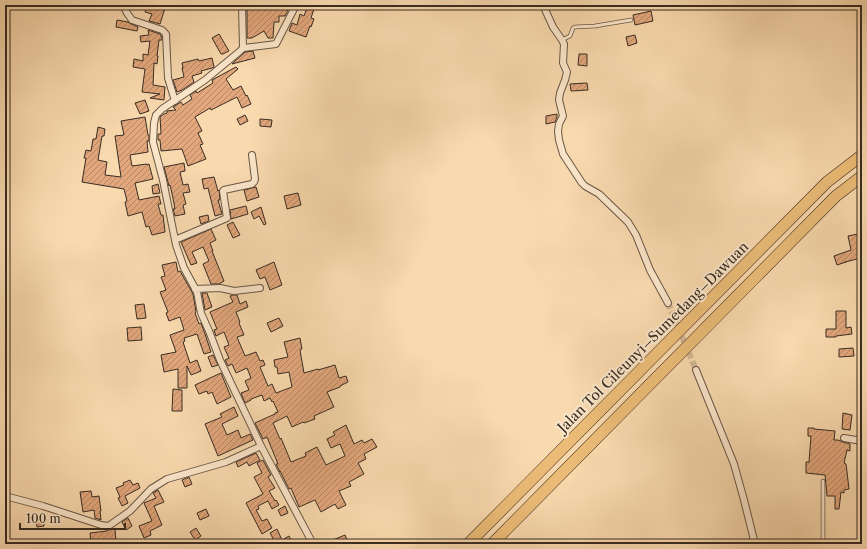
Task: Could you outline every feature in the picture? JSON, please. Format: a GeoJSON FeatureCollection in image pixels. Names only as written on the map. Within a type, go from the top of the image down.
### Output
{"type":"FeatureCollection","features":[{"type":"Feature","properties":{"kind":"highway","name":"Jalan Tol Cileunyi–Sumedang–Dawuan"},"geometry":{"type":"LineString","coordinates":[[468,544],[827,182],[862,155]]}},
{"type":"Feature","properties":{"kind":"highway"},"geometry":{"type":"LineString","coordinates":[[492,544],[836,196],[862,176]]}},
{"type":"Feature","properties":{"kind":"street"},"geometry":{"type":"LineString","coordinates":[[123,5],[132,20],[162,30],[166,34],[168,78],[175,101]]}},
{"type":"Feature","properties":{"kind":"street"},"geometry":{"type":"LineString","coordinates":[[242,5],[243,48]]}},
{"type":"Feature","properties":{"kind":"street"},"geometry":{"type":"LineString","coordinates":[[296,5],[276,44],[243,48],[205,80],[156,115],[153,142],[163,180],[176,245],[184,268],[195,289],[202,313],[220,360],[261,446],[313,544]]}},
{"type":"Feature","properties":{"kind":"street"},"geometry":{"type":"LineString","coordinates":[[544,5],[553,27],[562,40],[564,63],[567,72],[559,100],[563,116],[559,124],[558,131],[563,154],[582,183],[599,194],[624,218],[632,228],[650,270],[668,303]]}},
{"type":"Feature","properties":{"kind":"street"},"geometry":{"type":"LineString","coordinates":[[175,240],[227,219],[223,191],[252,184],[254,182],[255,179],[252,155]]}},
{"type":"Feature","properties":{"kind":"street"},"geometry":{"type":"LineString","coordinates":[[195,289],[220,288],[234,290],[260,288]]}},
{"type":"Feature","properties":{"kind":"street"},"geometry":{"type":"LineString","coordinates":[[696,370],[734,464],[755,544]]}},
{"type":"Feature","properties":{"kind":"street"},"geometry":{"type":"LineString","coordinates":[[844,438],[862,441]]}},
{"type":"Feature","properties":{"kind":"street"},"geometry":{"type":"LineString","coordinates":[[5,496],[107,526],[114,523],[130,511],[152,489],[167,479],[226,462],[261,446]]}},
{"type":"Feature","properties":{"kind":"lane"},"geometry":{"type":"LineString","coordinates":[[562,40],[570,36],[573,28],[575,27],[595,26],[631,20]]}},
{"type":"Feature","properties":{"kind":"lane"},"geometry":{"type":"LineString","coordinates":[[822,544],[823,481]]}},
{"type":"Feature","properties":{"kind":"building"},"geometry":{"type":"Polygon","coordinates":[[[147,5],[158,7],[159,5],[166,5],[160,24],[149,21],[152,14],[145,12],[147,5]]]}},
{"type":"Feature","properties":{"kind":"building"},"geometry":{"type":"Polygon","coordinates":[[[262,5],[270,5],[270,7],[288,10],[285,16],[279,16],[279,22],[274,22],[273,38],[268,38],[264,31],[252,38],[247,38],[247,8],[261,9],[262,5]]]}},
{"type":"Feature","properties":{"kind":"building"},"geometry":{"type":"Polygon","coordinates":[[[308,5],[315,6],[311,18],[314,19],[306,37],[289,31],[292,23],[297,25],[300,14],[304,16],[308,5]]]}},
{"type":"Feature","properties":{"kind":"building"},"geometry":{"type":"Polygon","coordinates":[[[651,11],[653,21],[635,25],[633,15],[651,11]]]}},
{"type":"Feature","properties":{"kind":"building"},"geometry":{"type":"Polygon","coordinates":[[[117,20],[128,22],[138,27],[137,31],[116,27],[117,20]]]}},
{"type":"Feature","properties":{"kind":"building"},"geometry":{"type":"Polygon","coordinates":[[[148,30],[160,34],[162,38],[162,40],[159,40],[157,64],[154,63],[153,85],[165,87],[164,100],[150,98],[160,94],[142,92],[145,69],[133,67],[134,59],[143,61],[143,54],[148,55],[150,41],[141,42],[140,36],[149,35],[148,30]]]}},
{"type":"Feature","properties":{"kind":"building"},"geometry":{"type":"Polygon","coordinates":[[[219,34],[229,51],[223,54],[221,54],[212,38],[219,34]]]}},
{"type":"Feature","properties":{"kind":"building"},"geometry":{"type":"Polygon","coordinates":[[[635,35],[637,43],[628,46],[626,37],[635,35]]]}},
{"type":"Feature","properties":{"kind":"building"},"geometry":{"type":"Polygon","coordinates":[[[253,51],[255,58],[232,64],[245,52],[253,51]]]}},
{"type":"Feature","properties":{"kind":"building"},"geometry":{"type":"Polygon","coordinates":[[[579,54],[587,54],[587,66],[578,65],[579,54]]]}},
{"type":"Feature","properties":{"kind":"building"},"geometry":{"type":"Polygon","coordinates":[[[212,58],[214,67],[201,71],[202,73],[192,76],[194,82],[177,92],[173,80],[184,77],[182,63],[198,59],[199,61],[212,58]]]}},
{"type":"Feature","properties":{"kind":"building"},"geometry":{"type":"Polygon","coordinates":[[[236,67],[238,69],[226,79],[233,90],[241,86],[251,104],[242,108],[237,97],[211,110],[210,108],[195,117],[202,131],[198,133],[203,144],[200,145],[206,159],[188,166],[182,149],[161,151],[160,140],[158,140],[158,134],[161,134],[160,117],[167,113],[167,111],[176,110],[173,107],[181,102],[183,105],[192,99],[190,95],[196,91],[197,93],[213,83],[212,80],[236,67]]]}},
{"type":"Feature","properties":{"kind":"building"},"geometry":{"type":"Polygon","coordinates":[[[587,83],[588,90],[571,91],[570,84],[587,83]]]}},
{"type":"Feature","properties":{"kind":"building"},"geometry":{"type":"Polygon","coordinates":[[[145,100],[149,111],[140,114],[135,103],[145,100]]]}},
{"type":"Feature","properties":{"kind":"building"},"geometry":{"type":"Polygon","coordinates":[[[557,114],[555,122],[546,124],[546,116],[557,114]]]}},
{"type":"Feature","properties":{"kind":"building"},"geometry":{"type":"Polygon","coordinates":[[[245,115],[248,121],[240,125],[237,119],[245,115]]]}},
{"type":"Feature","properties":{"kind":"building"},"geometry":{"type":"Polygon","coordinates":[[[145,117],[149,135],[149,141],[147,141],[148,152],[130,155],[132,166],[149,164],[153,179],[135,183],[139,200],[159,196],[161,204],[158,204],[161,215],[163,215],[165,232],[152,235],[149,226],[146,227],[142,212],[128,216],[125,202],[127,201],[124,189],[82,182],[86,150],[91,151],[93,139],[96,139],[98,127],[105,129],[104,136],[102,136],[98,160],[107,162],[105,175],[121,177],[115,136],[124,135],[121,121],[145,117]]]}},
{"type":"Feature","properties":{"kind":"building"},"geometry":{"type":"Polygon","coordinates":[[[260,119],[272,120],[271,127],[260,126],[260,119]]]}},
{"type":"Feature","properties":{"kind":"building"},"geometry":{"type":"Polygon","coordinates":[[[184,163],[185,171],[180,172],[183,185],[188,184],[190,192],[183,193],[186,204],[183,205],[185,214],[175,216],[173,209],[175,209],[173,198],[164,167],[184,163]]]}},
{"type":"Feature","properties":{"kind":"building"},"geometry":{"type":"Polygon","coordinates":[[[214,177],[218,191],[219,190],[220,200],[218,200],[222,214],[215,216],[208,188],[204,189],[202,179],[214,177]]]}},
{"type":"Feature","properties":{"kind":"building"},"geometry":{"type":"Polygon","coordinates":[[[158,184],[160,193],[153,194],[152,186],[158,184]]]}},
{"type":"Feature","properties":{"kind":"building"},"geometry":{"type":"Polygon","coordinates":[[[256,187],[259,197],[247,201],[244,190],[256,187]]]}},
{"type":"Feature","properties":{"kind":"building"},"geometry":{"type":"Polygon","coordinates":[[[298,193],[301,205],[287,209],[284,196],[298,193]]]}},
{"type":"Feature","properties":{"kind":"building"},"geometry":{"type":"Polygon","coordinates":[[[246,206],[248,214],[231,219],[230,210],[246,206]]]}},
{"type":"Feature","properties":{"kind":"building"},"geometry":{"type":"Polygon","coordinates":[[[261,207],[266,224],[264,225],[259,216],[254,219],[251,212],[261,207]]]}},
{"type":"Feature","properties":{"kind":"building"},"geometry":{"type":"Polygon","coordinates":[[[208,215],[209,221],[201,224],[199,217],[208,215]]]}},
{"type":"Feature","properties":{"kind":"building"},"geometry":{"type":"Polygon","coordinates":[[[233,222],[240,235],[233,238],[227,225],[233,222]]]}},
{"type":"Feature","properties":{"kind":"building"},"geometry":{"type":"Polygon","coordinates":[[[211,229],[216,240],[210,243],[212,251],[224,281],[219,284],[211,284],[203,264],[209,261],[203,247],[192,252],[197,263],[191,265],[181,242],[211,229]]]}},
{"type":"Feature","properties":{"kind":"building"},"geometry":{"type":"Polygon","coordinates":[[[858,234],[861,258],[837,265],[834,256],[851,250],[848,236],[858,234]]]}},
{"type":"Feature","properties":{"kind":"building"},"geometry":{"type":"Polygon","coordinates":[[[176,262],[178,272],[180,271],[193,294],[195,313],[199,324],[201,323],[211,352],[204,354],[197,334],[184,338],[185,341],[183,342],[190,363],[197,360],[201,371],[191,375],[187,366],[187,388],[178,388],[178,369],[164,372],[161,355],[176,352],[170,335],[184,330],[180,317],[169,321],[166,313],[168,312],[160,292],[166,290],[161,277],[165,276],[162,265],[176,262]]]}},
{"type":"Feature","properties":{"kind":"building"},"geometry":{"type":"Polygon","coordinates":[[[274,262],[282,285],[270,290],[265,277],[260,279],[256,270],[274,262]]]}},
{"type":"Feature","properties":{"kind":"building"},"geometry":{"type":"Polygon","coordinates":[[[202,293],[207,293],[212,307],[205,310],[202,293]]]}},
{"type":"Feature","properties":{"kind":"building"},"geometry":{"type":"Polygon","coordinates":[[[237,295],[240,304],[246,301],[248,307],[236,312],[244,335],[237,337],[245,356],[256,352],[260,361],[263,360],[265,365],[260,367],[268,386],[272,384],[276,393],[292,387],[289,372],[278,374],[274,360],[288,357],[284,342],[300,338],[302,349],[300,350],[304,373],[335,365],[339,378],[346,376],[348,382],[327,392],[334,407],[314,416],[315,419],[292,427],[287,416],[273,423],[291,462],[306,456],[305,453],[317,447],[326,465],[345,456],[340,444],[331,448],[327,439],[335,435],[333,432],[346,425],[354,444],[362,440],[364,443],[372,439],[377,447],[364,454],[366,459],[358,463],[364,474],[349,482],[351,486],[339,491],[346,505],[338,509],[335,504],[321,512],[315,500],[299,507],[291,488],[289,489],[276,464],[278,464],[267,437],[263,439],[255,423],[278,412],[273,401],[272,402],[270,398],[264,401],[262,395],[245,403],[241,393],[249,390],[245,381],[251,378],[247,368],[236,373],[232,364],[228,366],[225,360],[229,358],[224,347],[229,345],[224,332],[216,336],[214,330],[217,329],[210,312],[233,302],[230,296],[237,295]]]}},
{"type":"Feature","properties":{"kind":"building"},"geometry":{"type":"Polygon","coordinates":[[[144,304],[146,318],[137,319],[135,305],[144,304]]]}},
{"type":"Feature","properties":{"kind":"building"},"geometry":{"type":"Polygon","coordinates":[[[836,311],[846,311],[846,328],[851,327],[852,334],[826,337],[826,329],[836,329],[836,311]]]}},
{"type":"Feature","properties":{"kind":"building"},"geometry":{"type":"Polygon","coordinates":[[[279,318],[283,326],[271,332],[267,323],[279,318]]]}},
{"type":"Feature","properties":{"kind":"building"},"geometry":{"type":"Polygon","coordinates":[[[141,327],[142,340],[128,341],[127,328],[141,327]]]}},
{"type":"Feature","properties":{"kind":"building"},"geometry":{"type":"Polygon","coordinates":[[[853,348],[854,356],[839,357],[839,349],[853,348]]]}},
{"type":"Feature","properties":{"kind":"building"},"geometry":{"type":"Polygon","coordinates":[[[213,355],[218,365],[212,367],[208,357],[213,355]]]}},
{"type":"Feature","properties":{"kind":"building"},"geometry":{"type":"Polygon","coordinates":[[[221,373],[231,397],[217,404],[212,392],[208,394],[207,391],[199,394],[195,385],[221,373]]]}},
{"type":"Feature","properties":{"kind":"building"},"geometry":{"type":"Polygon","coordinates":[[[173,389],[182,390],[182,411],[172,411],[173,389]]]}},
{"type":"Feature","properties":{"kind":"building"},"geometry":{"type":"Polygon","coordinates":[[[234,407],[238,416],[222,424],[227,435],[238,430],[241,438],[250,434],[253,440],[218,456],[205,424],[222,417],[220,414],[234,407]]]}},
{"type":"Feature","properties":{"kind":"building"},"geometry":{"type":"Polygon","coordinates":[[[843,413],[852,415],[850,430],[842,429],[843,413]]]}},
{"type":"Feature","properties":{"kind":"building"},"geometry":{"type":"Polygon","coordinates":[[[808,428],[835,431],[834,440],[850,444],[850,451],[847,450],[844,463],[846,464],[849,489],[844,490],[844,493],[841,492],[839,509],[835,509],[835,496],[827,496],[825,475],[806,473],[806,462],[809,462],[811,436],[808,436],[808,428]]]}},
{"type":"Feature","properties":{"kind":"building"},"geometry":{"type":"Polygon","coordinates":[[[256,453],[260,460],[249,466],[247,462],[238,467],[236,462],[256,453]]]}},
{"type":"Feature","properties":{"kind":"building"},"geometry":{"type":"Polygon","coordinates":[[[263,460],[271,475],[268,477],[275,488],[269,491],[279,505],[272,509],[268,501],[258,506],[259,509],[256,510],[262,521],[267,519],[272,528],[262,534],[246,503],[263,494],[254,477],[262,473],[257,463],[263,460]]]}},
{"type":"Feature","properties":{"kind":"building"},"geometry":{"type":"Polygon","coordinates":[[[189,477],[192,484],[185,487],[182,480],[189,477]]]}},
{"type":"Feature","properties":{"kind":"building"},"geometry":{"type":"Polygon","coordinates":[[[130,480],[133,485],[138,483],[140,488],[125,496],[128,503],[122,506],[118,498],[120,497],[116,488],[124,485],[123,483],[130,480]]]}},
{"type":"Feature","properties":{"kind":"building"},"geometry":{"type":"Polygon","coordinates":[[[158,490],[164,502],[154,506],[162,525],[150,531],[151,535],[144,538],[139,526],[152,521],[144,503],[156,498],[153,493],[158,490]]]}},
{"type":"Feature","properties":{"kind":"building"},"geometry":{"type":"Polygon","coordinates":[[[91,491],[92,497],[99,496],[101,520],[95,518],[94,510],[83,512],[80,492],[91,491]]]}},
{"type":"Feature","properties":{"kind":"building"},"geometry":{"type":"Polygon","coordinates":[[[285,506],[288,513],[281,516],[278,510],[285,506]]]}},
{"type":"Feature","properties":{"kind":"building"},"geometry":{"type":"Polygon","coordinates":[[[206,509],[209,516],[200,520],[197,513],[206,509]]]}},
{"type":"Feature","properties":{"kind":"building"},"geometry":{"type":"Polygon","coordinates":[[[43,515],[44,526],[37,527],[35,516],[43,515]]]}},
{"type":"Feature","properties":{"kind":"building"},"geometry":{"type":"Polygon","coordinates":[[[128,518],[132,526],[126,530],[122,522],[128,518]]]}},
{"type":"Feature","properties":{"kind":"building"},"geometry":{"type":"Polygon","coordinates":[[[196,528],[201,536],[195,540],[190,532],[196,528]]]}},
{"type":"Feature","properties":{"kind":"building"},"geometry":{"type":"Polygon","coordinates":[[[115,529],[116,543],[91,544],[90,533],[115,529]]]}},
{"type":"Feature","properties":{"kind":"building"},"geometry":{"type":"Polygon","coordinates":[[[277,529],[282,540],[289,536],[292,542],[289,544],[276,544],[270,533],[277,529]]]}},
{"type":"Feature","properties":{"kind":"building"},"geometry":{"type":"Polygon","coordinates":[[[345,535],[349,544],[323,544],[345,535]]]}},
{"type":"Feature","properties":{"kind":"tunnel"},"geometry":{"type":"LineString","coordinates":[[668,303],[696,370]]}}]}
